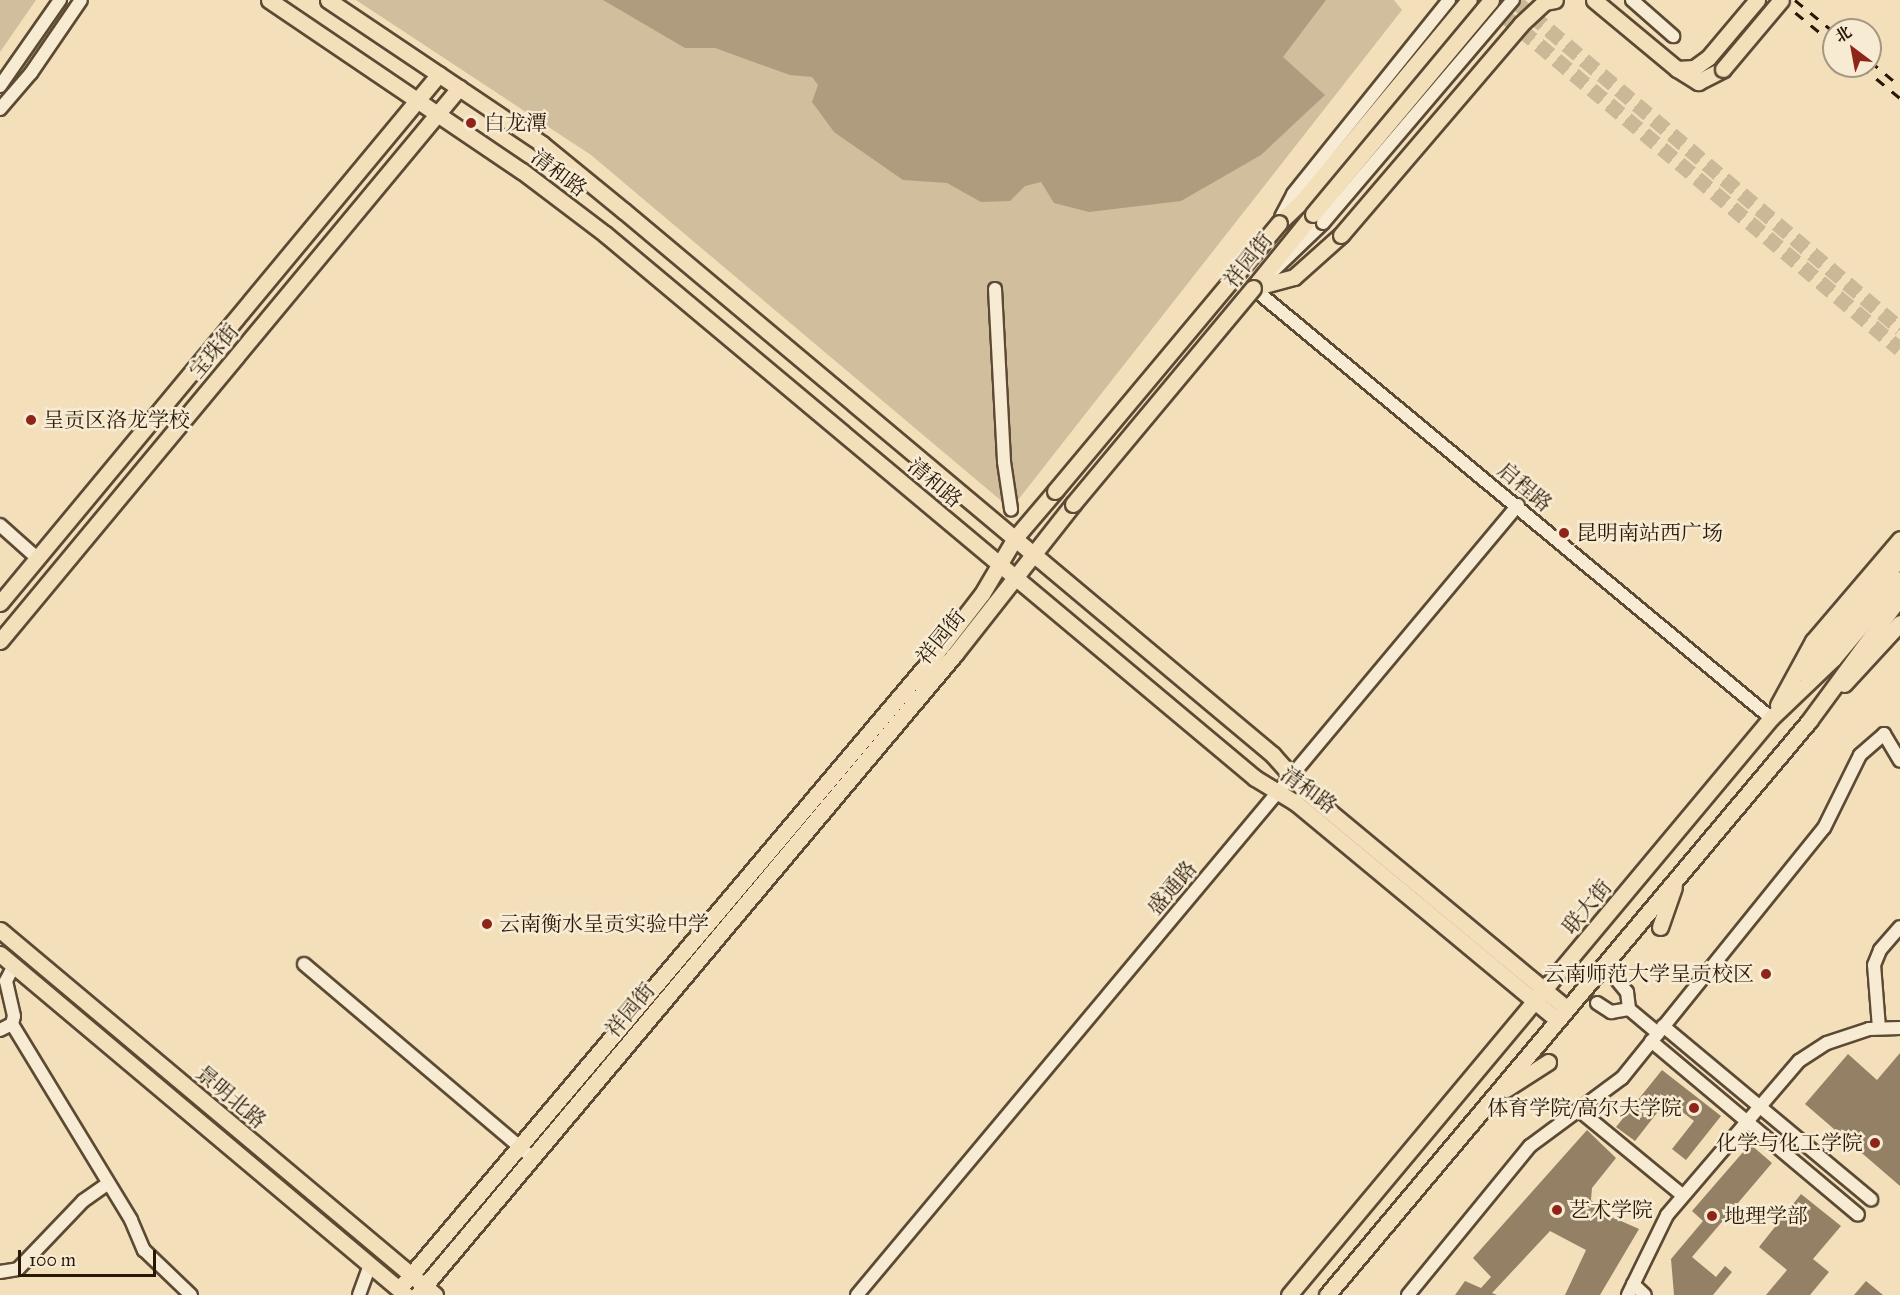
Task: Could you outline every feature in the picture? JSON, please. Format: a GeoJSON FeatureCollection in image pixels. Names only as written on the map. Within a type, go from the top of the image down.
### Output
{"type":"FeatureCollection","features":[{"type":"Feature","properties":{"kind":"main road","name":"清和路"},"geometry":{"type":"LineString","coordinates":[[268,0],[419,100],[605,234],[1255,778],[1278,792],[1562,1015]]}},
{"type":"Feature","properties":{"kind":"main road","name":"清和路"},"geometry":{"type":"LineString","coordinates":[[328,0],[542,144],[624,210],[1273,755],[1292,776],[1540,997]]}},
{"type":"Feature","properties":{"kind":"main road","name":"祥园街"},"geometry":{"type":"LineString","coordinates":[[425,1292],[527,1153],[934,656],[1000,565],[1015,538],[1279,223],[1302,201],[1469,0]]}},
{"type":"Feature","properties":{"kind":"main road","name":"祥园街"},"geometry":{"type":"LineString","coordinates":[[402,1292],[411,1275],[527,1153],[1015,578],[1073,504],[1491,0]]}},
{"type":"Feature","properties":{"kind":"main road"},"geometry":{"type":"LineString","coordinates":[[1253,288],[1293,277],[1341,235],[1521,24],[1545,2],[1555,0]]}},
{"type":"Feature","properties":{"kind":"main road"},"geometry":{"type":"LineString","coordinates":[[1580,0],[1609,12]]}},
{"type":"Feature","properties":{"kind":"main road"},"geometry":{"type":"LineString","coordinates":[[1594,0],[1677,69],[1698,82],[1712,78],[1781,0]]}},
{"type":"Feature","properties":{"kind":"main road"},"geometry":{"type":"LineString","coordinates":[[1677,69],[1694,68],[1708,58],[1757,0]]}},
{"type":"Feature","properties":{"kind":"main road","name":"宝珠街"},"geometry":{"type":"LineString","coordinates":[[0,603],[439,74]]}},
{"type":"Feature","properties":{"kind":"main road","name":"宝珠街"},"geometry":{"type":"LineString","coordinates":[[0,640],[459,88]]}},
{"type":"Feature","properties":{"kind":"main road"},"geometry":{"type":"LineString","coordinates":[[1771,718],[1813,641],[1900,539]]}},
{"type":"Feature","properties":{"kind":"main road"},"geometry":{"type":"LineString","coordinates":[[1771,718],[1900,558]]}},
{"type":"Feature","properties":{"kind":"main road","name":"联大街"},"geometry":{"type":"LineString","coordinates":[[1289,1295],[1771,718],[1833,659],[1900,579]]}},
{"type":"Feature","properties":{"kind":"main road"},"geometry":{"type":"LineString","coordinates":[[1809,721],[1900,597]]}},
{"type":"Feature","properties":{"kind":"main road"},"geometry":{"type":"LineString","coordinates":[[1327,1295],[1809,721],[1900,623]]}},
{"type":"Feature","properties":{"kind":"main road"},"geometry":{"type":"LineString","coordinates":[[1659,927],[1679,875]]}},
{"type":"Feature","properties":{"kind":"main road","name":"景明北路"},"geometry":{"type":"LineString","coordinates":[[0,930],[411,1275],[425,1292]]}},
{"type":"Feature","properties":{"kind":"main road","name":"景明北路"},"geometry":{"type":"LineString","coordinates":[[0,954],[402,1292]]}},
{"type":"Feature","properties":{"kind":"main road"},"geometry":{"type":"LineString","coordinates":[[1491,1099],[1548,1062]]}},
{"type":"Feature","properties":{"kind":"street"},"geometry":{"type":"LineString","coordinates":[[0,86],[60,0]]}},
{"type":"Feature","properties":{"kind":"street"},"geometry":{"type":"LineString","coordinates":[[0,109],[31,73],[81,0]]}},
{"type":"Feature","properties":{"kind":"street"},"geometry":{"type":"LineString","coordinates":[[1279,223],[1293,194],[1449,0]]}},
{"type":"Feature","properties":{"kind":"street"},"geometry":{"type":"LineString","coordinates":[[1253,288],[1323,223],[1513,0]]}},
{"type":"Feature","properties":{"kind":"street"},"geometry":{"type":"LineString","coordinates":[[1632,0],[1673,36]]}},
{"type":"Feature","properties":{"kind":"street","name":"启程路"},"geometry":{"type":"LineString","coordinates":[[1253,288],[1771,718]]}},
{"type":"Feature","properties":{"kind":"street"},"geometry":{"type":"LineString","coordinates":[[995,289],[1011,509]]}},
{"type":"Feature","properties":{"kind":"street","name":"盛通路"},"geometry":{"type":"LineString","coordinates":[[857,1295],[1518,506]]}},
{"type":"Feature","properties":{"kind":"street"},"geometry":{"type":"LineString","coordinates":[[0,525],[37,558]]}},
{"type":"Feature","properties":{"kind":"street"},"geometry":{"type":"LineString","coordinates":[[1408,1295],[1530,1146],[1622,1078],[1824,828],[1860,755],[1884,734],[1900,761]]}},
{"type":"Feature","properties":{"kind":"street"},"geometry":{"type":"LineString","coordinates":[[1879,1028],[1874,965],[1880,950],[1900,927]]}},
{"type":"Feature","properties":{"kind":"street"},"geometry":{"type":"LineString","coordinates":[[304,964],[527,1153]]}},
{"type":"Feature","properties":{"kind":"street"},"geometry":{"type":"LineString","coordinates":[[14,965],[6,981],[14,1008],[12,1024],[106,1185],[131,1220],[144,1250],[191,1295]]}},
{"type":"Feature","properties":{"kind":"street"},"geometry":{"type":"LineString","coordinates":[[1616,979],[1627,992],[1629,1009],[1657,1033],[1745,1119],[1858,1215]]}},
{"type":"Feature","properties":{"kind":"street"},"geometry":{"type":"LineString","coordinates":[[1597,1003],[1611,1012],[1629,1009]]}},
{"type":"Feature","properties":{"kind":"street"},"geometry":{"type":"LineString","coordinates":[[0,1030],[12,1024]]}},
{"type":"Feature","properties":{"kind":"street"},"geometry":{"type":"LineString","coordinates":[[1645,1295],[1631,1289],[1667,1215],[1745,1119],[1799,1061],[1827,1043],[1879,1028],[1900,1028]]}},
{"type":"Feature","properties":{"kind":"street"},"geometry":{"type":"LineString","coordinates":[[1657,1033],[1758,1104],[1871,1199]]}},
{"type":"Feature","properties":{"kind":"street"},"geometry":{"type":"LineString","coordinates":[[1579,1110],[1682,1196]]}},
{"type":"Feature","properties":{"kind":"street"},"geometry":{"type":"LineString","coordinates":[[0,1272],[18,1269],[83,1201],[106,1185]]}},
{"type":"Feature","properties":{"kind":"street"},"geometry":{"type":"LineString","coordinates":[[359,1295],[370,1265]]}},
{"type":"Feature","properties":{"kind":"shaded area"},"geometry":{"type":"Polygon","coordinates":[[[0,0],[36,0],[0,52],[0,0]]]}},
{"type":"Feature","properties":{"kind":"shaded area"},"geometry":{"type":"Polygon","coordinates":[[[356,0],[1394,0],[1402,10],[1011,509],[591,155],[356,0]]]}},
{"type":"Feature","properties":{"kind":"shaded area"},"geometry":{"type":"Polygon","coordinates":[[[603,0],[1326,0],[1283,57],[1325,95],[1261,155],[1181,201],[1089,212],[1054,203],[1041,182],[1025,186],[1010,201],[981,202],[947,183],[903,180],[834,132],[812,102],[818,85],[812,77],[790,75],[715,48],[685,48],[603,0]]]}},
{"type":"Feature","properties":{"kind":"building","name":"化学与化工学院"},"geometry":{"type":"Polygon","coordinates":[[[1900,1053],[1900,1186],[1805,1104],[1848,1054],[1877,1080],[1900,1053]]]}},
{"type":"Feature","properties":{"kind":"building","name":"体育学院/高尔夫学院"},"geometry":{"type":"Polygon","coordinates":[[[1662,1070],[1721,1116],[1686,1160],[1672,1149],[1694,1121],[1667,1100],[1635,1141],[1616,1127],[1662,1070]]]}},
{"type":"Feature","properties":{"kind":"building","name":"艺术学院"},"geometry":{"type":"Polygon","coordinates":[[[1587,1130],[1616,1158],[1592,1188],[1591,1200],[1603,1213],[1639,1229],[1600,1295],[1565,1295],[1586,1250],[1550,1231],[1492,1293],[1497,1295],[1455,1295],[1465,1281],[1481,1288],[1491,1277],[1473,1258],[1587,1130]]]}},
{"type":"Feature","properties":{"kind":"building","name":"地理学部"},"geometry":{"type":"Polygon","coordinates":[[[1750,1144],[1772,1163],[1692,1257],[1716,1277],[1725,1266],[1732,1272],[1713,1295],[1674,1295],[1671,1259],[1703,1221],[1692,1211],[1750,1144]]]}},
{"type":"Feature","properties":{"kind":"building"},"geometry":{"type":"Polygon","coordinates":[[[1801,1194],[1841,1226],[1813,1259],[1829,1272],[1810,1295],[1766,1295],[1787,1270],[1759,1247],[1801,1194]]]}},
{"type":"Feature","properties":{"kind":"building"},"geometry":{"type":"Polygon","coordinates":[[[1866,1281],[1883,1295],[1854,1295],[1866,1281]]]}},
{"type":"Feature","properties":{"kind":"tunnel"},"geometry":{"type":"LineString","coordinates":[[1486,0],[1900,349]]}},
{"type":"Feature","properties":{"kind":"tunnel"},"geometry":{"type":"LineString","coordinates":[[1514,0],[1900,328]]}},
{"type":"Feature","properties":{"kind":"railway"},"geometry":{"type":"LineString","coordinates":[[1780,0],[1822,34]]}},
{"type":"Feature","properties":{"kind":"railway"},"geometry":{"type":"LineString","coordinates":[[1795,0],[1822,22]]}},
{"type":"Feature","properties":{"kind":"railway"},"geometry":{"type":"LineString","coordinates":[[1882,71],[1900,86]]}},
{"type":"Feature","properties":{"kind":"railway"},"geometry":{"type":"LineString","coordinates":[[1876,78],[1900,98]]}},
{"type":"Feature","properties":{"kind":"place","name":"白龙潭"},"geometry":{"type":"Point","coordinates":[471,123]}},
{"type":"Feature","properties":{"kind":"place","name":"呈贡区洛龙学校"},"geometry":{"type":"Point","coordinates":[31,420]}},
{"type":"Feature","properties":{"kind":"place","name":"昆明南站西广场"},"geometry":{"type":"Point","coordinates":[1564,533]}},
{"type":"Feature","properties":{"kind":"place","name":"云南衡水呈贡实验中学"},"geometry":{"type":"Point","coordinates":[487,924]}},
{"type":"Feature","properties":{"kind":"place","name":"云南师范大学呈贡校区"},"geometry":{"type":"Point","coordinates":[1766,974]}},
{"type":"Feature","properties":{"kind":"place","name":"体育学院/高尔夫学院"},"geometry":{"type":"Point","coordinates":[1694,1108]}},
{"type":"Feature","properties":{"kind":"place","name":"化学与化工学院"},"geometry":{"type":"Point","coordinates":[1875,1143]}},
{"type":"Feature","properties":{"kind":"place","name":"艺术学院"},"geometry":{"type":"Point","coordinates":[1557,1210]}},
{"type":"Feature","properties":{"kind":"place","name":"地理学部"},"geometry":{"type":"Point","coordinates":[1712,1216]}}]}
